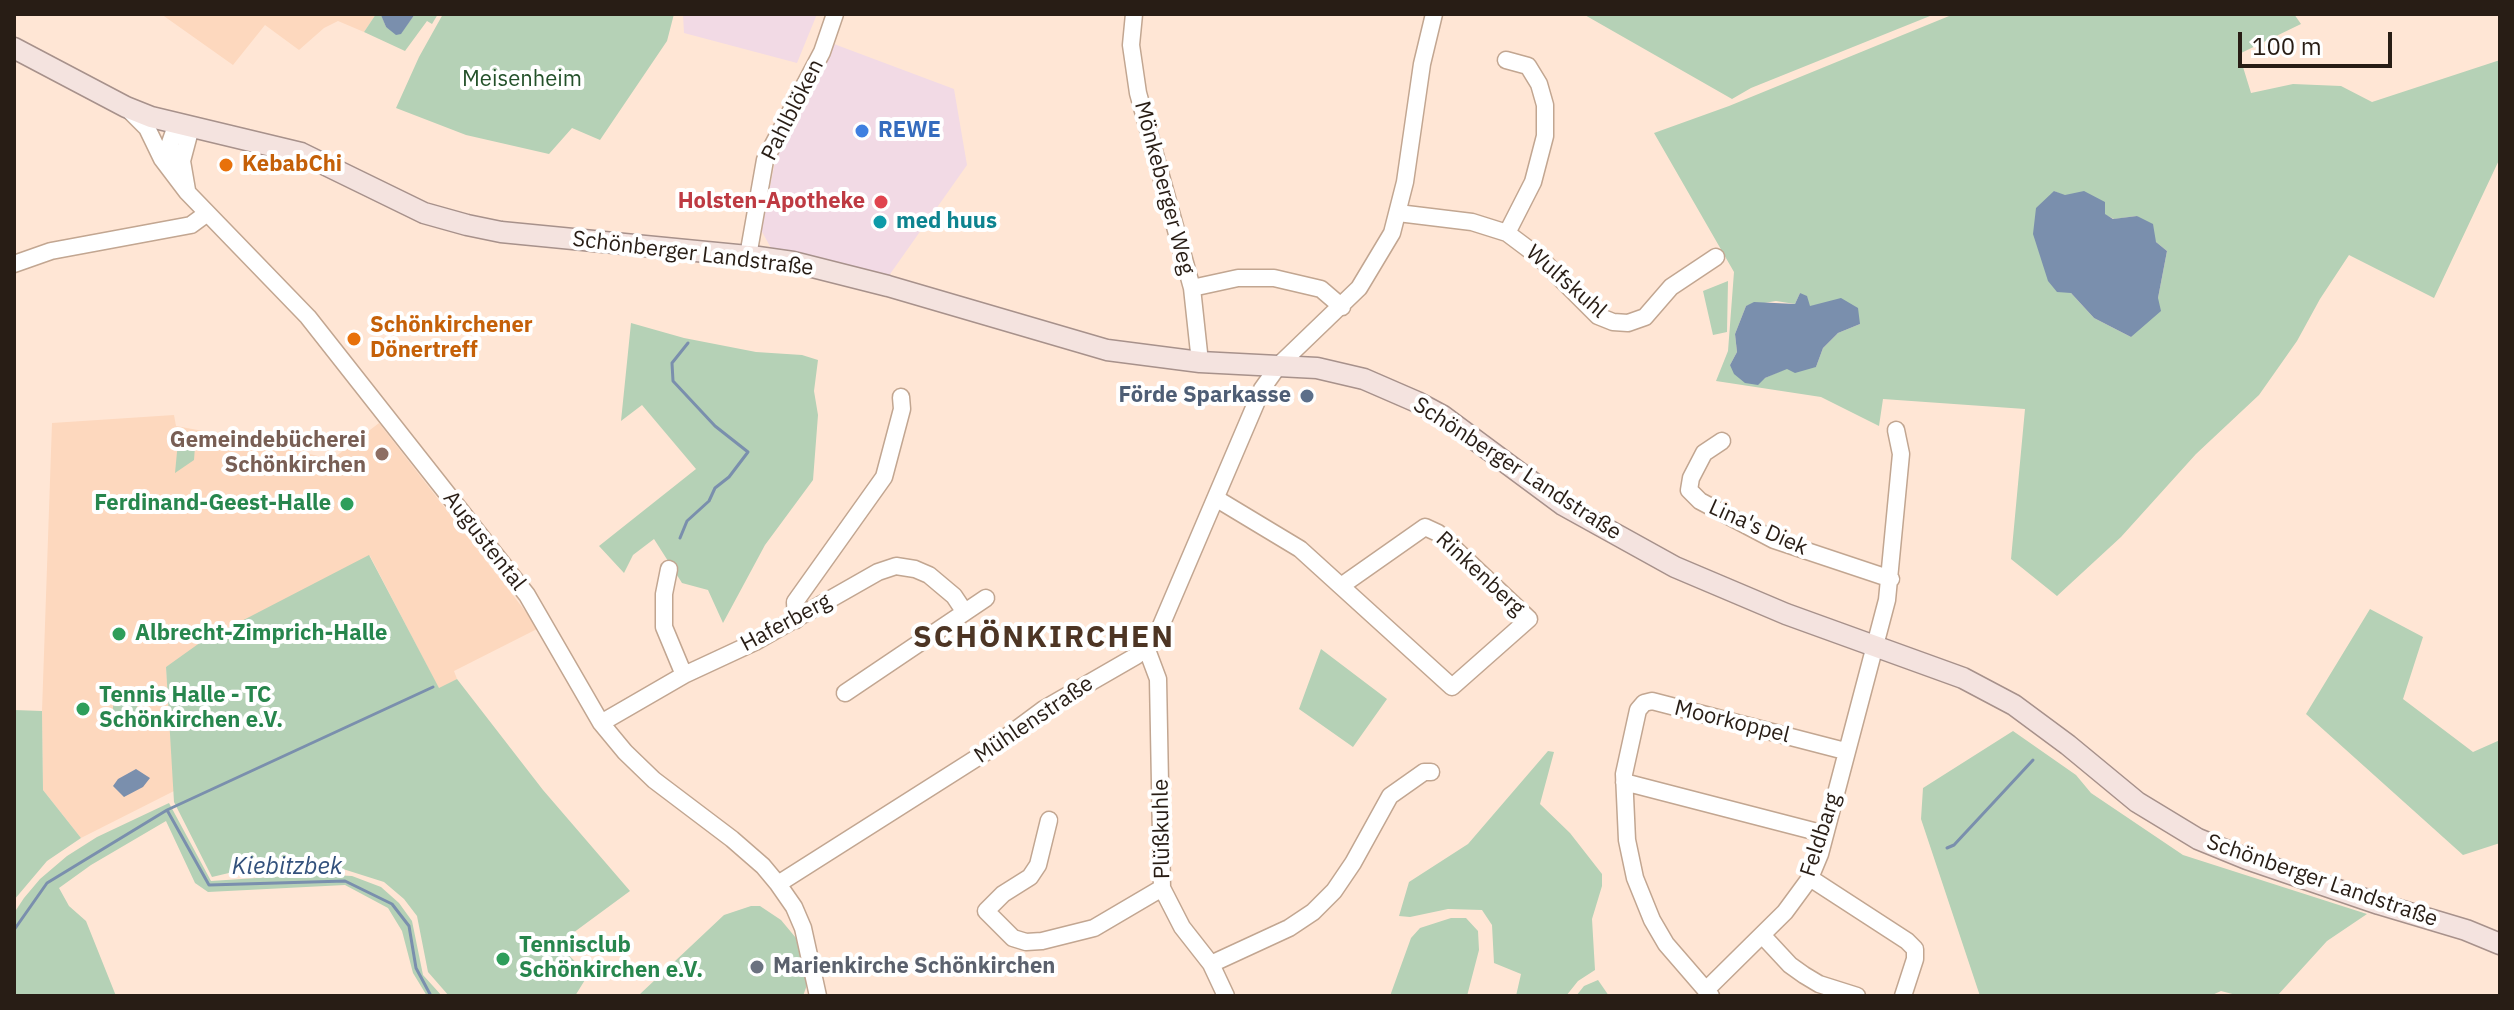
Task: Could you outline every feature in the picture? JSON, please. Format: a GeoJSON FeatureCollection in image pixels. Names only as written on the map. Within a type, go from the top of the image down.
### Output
{"type":"FeatureCollection","features":[{"type":"Feature","properties":{"kind":"main road","name":"Schönberger Landstraße"},"geometry":{"type":"LineString","coordinates":[[14,48],[126,107],[184,125],[301,153],[424,213],[467,225],[501,232],[748,256],[817,267],[1107,350],[1200,362],[1317,368],[1364,379],[1417,402],[1473,436],[1537,488],[1609,533],[1675,567],[1786,614],[1963,678],[2014,705],[2137,802],[2198,839],[2247,859],[2466,930],[2500,944]]}},
{"type":"Feature","properties":{"kind":"street","name":"Pahlblöken"},"geometry":{"type":"LineString","coordinates":[[748,256],[765,160],[822,52],[835,14]]}},
{"type":"Feature","properties":{"kind":"street","name":"Mönkeberger Weg"},"geometry":{"type":"LineString","coordinates":[[1134,14],[1131,54],[1138,93],[1192,288],[1200,362]]}},
{"type":"Feature","properties":{"kind":"street","name":"Mühlenstraße"},"geometry":{"type":"LineString","coordinates":[[778,884],[986,752],[1044,709],[1136,656],[1146,647],[1160,628],[1262,389],[1279,365],[1342,307],[1375,265],[1392,233],[1412,148],[1427,38],[1434,14]]}},
{"type":"Feature","properties":{"kind":"street"},"geometry":{"type":"LineString","coordinates":[[1506,60],[1528,66],[1539,84],[1545,105],[1545,136],[1533,182],[1507,233]]}},
{"type":"Feature","properties":{"kind":"street","name":"Augustental"},"geometry":{"type":"LineString","coordinates":[[126,107],[147,128],[171,172],[206,214],[308,317],[527,595],[601,723],[625,752],[654,780],[732,839],[778,884],[794,907],[803,928],[818,996]]}},
{"type":"Feature","properties":{"kind":"street"},"geometry":{"type":"LineString","coordinates":[[171,172],[170,143],[184,125]]}},
{"type":"Feature","properties":{"kind":"street"},"geometry":{"type":"LineString","coordinates":[[184,125],[182,161],[187,192]]}},
{"type":"Feature","properties":{"kind":"street","name":"Wulfskuhl"},"geometry":{"type":"LineString","coordinates":[[1398,213],[1472,222],[1507,233],[1539,257],[1598,316],[1613,322],[1628,323],[1645,317],[1671,287],[1716,257]]}},
{"type":"Feature","properties":{"kind":"street"},"geometry":{"type":"LineString","coordinates":[[14,264],[51,251],[191,225],[206,214]]}},
{"type":"Feature","properties":{"kind":"street"},"geometry":{"type":"LineString","coordinates":[[1192,288],[1238,278],[1274,278],[1321,289],[1342,307]]}},
{"type":"Feature","properties":{"kind":"street"},"geometry":{"type":"LineString","coordinates":[[796,620],[795,602],[884,477],[902,409],[901,397]]}},
{"type":"Feature","properties":{"kind":"street","name":"Feldbarg"},"geometry":{"type":"LineString","coordinates":[[1708,993],[1785,912],[1810,878],[1825,834],[1891,579],[1901,454],[1896,430]]}},
{"type":"Feature","properties":{"kind":"street","name":"Lina's Diek"},"geometry":{"type":"LineString","coordinates":[[1722,441],[1704,453],[1691,478],[1689,490],[1700,501],[1774,540],[1891,579]]}},
{"type":"Feature","properties":{"kind":"street","name":"Rinkenberg"},"geometry":{"type":"LineString","coordinates":[[1217,499],[1300,549],[1452,687],[1529,619],[1438,533],[1425,527],[1341,586]]}},
{"type":"Feature","properties":{"kind":"street","name":"Haferberg"},"geometry":{"type":"LineString","coordinates":[[601,723],[684,675],[755,642],[878,572],[896,566],[929,575],[954,596],[964,611]]}},
{"type":"Feature","properties":{"kind":"street"},"geometry":{"type":"LineString","coordinates":[[669,569],[664,594],[664,627],[684,675]]}},
{"type":"Feature","properties":{"kind":"street"},"geometry":{"type":"LineString","coordinates":[[845,693],[986,598]]}},
{"type":"Feature","properties":{"kind":"street","name":"Plüßkuhle"},"geometry":{"type":"LineString","coordinates":[[1146,647],[1158,679],[1162,888],[1182,927],[1211,964],[1226,996]]}},
{"type":"Feature","properties":{"kind":"street","name":"Moorkoppel"},"geometry":{"type":"LineString","coordinates":[[1708,993],[1666,944],[1640,893],[1627,840],[1624,782],[1638,710],[1644,703],[1652,701],[1845,751]]}},
{"type":"Feature","properties":{"kind":"street"},"geometry":{"type":"LineString","coordinates":[[1211,964],[1289,928],[1313,912],[1334,891],[1353,863],[1390,796],[1424,772],[1431,772]]}},
{"type":"Feature","properties":{"kind":"street"},"geometry":{"type":"LineString","coordinates":[[1624,782],[1825,834]]}},
{"type":"Feature","properties":{"kind":"street"},"geometry":{"type":"LineString","coordinates":[[1049,820],[1038,865],[1030,877],[1003,894],[986,911],[1013,938],[1026,942],[1042,941],[1094,928],[1162,888]]}},
{"type":"Feature","properties":{"kind":"street"},"geometry":{"type":"LineString","coordinates":[[1810,878],[1915,949],[1915,959],[1903,996]]}},
{"type":"Feature","properties":{"kind":"street"},"geometry":{"type":"LineString","coordinates":[[1763,936],[1790,965],[1804,975],[1819,984],[1857,996]]}},
{"type":"Feature","properties":{"kind":"shaded area"},"geometry":{"type":"Polygon","coordinates":[[[161,14],[376,14],[364,32],[338,21],[324,28],[299,50],[265,25],[233,65],[161,14]]]}},
{"type":"Feature","properties":{"kind":"shaded area"},"geometry":{"type":"Polygon","coordinates":[[[683,14],[817,14],[797,63],[684,33],[683,14]]]}},
{"type":"Feature","properties":{"kind":"shaded area"},"geometry":{"type":"Polygon","coordinates":[[[834,44],[954,89],[967,165],[888,277],[771,248],[761,230],[776,157],[834,44]]]}},
{"type":"Feature","properties":{"kind":"shaded area"},"geometry":{"type":"Polygon","coordinates":[[[174,415],[176,426],[335,457],[379,423],[537,629],[454,671],[457,679],[439,689],[370,556],[166,667],[174,791],[81,838],[43,790],[42,711],[52,423],[174,415]]]}},
{"type":"Feature","properties":{"kind":"green space"},"geometry":{"type":"Polygon","coordinates":[[[376,14],[381,14],[386,27],[401,33],[415,14],[438,14],[432,24],[427,21],[405,51],[364,32],[376,14]]]}},
{"type":"Feature","properties":{"kind":"green space","name":"Meisenheim"},"geometry":{"type":"Polygon","coordinates":[[[443,14],[674,14],[667,41],[600,140],[572,128],[549,154],[466,135],[396,108],[443,14]]]}},
{"type":"Feature","properties":{"kind":"green space"},"geometry":{"type":"Polygon","coordinates":[[[1583,14],[1935,14],[1751,88],[1732,99],[1583,14]]]}},
{"type":"Feature","properties":{"kind":"green space"},"geometry":{"type":"Polygon","coordinates":[[[1954,14],[2294,14],[2301,24],[2239,54],[2251,93],[2293,84],[2341,86],[2372,102],[2500,60],[2500,158],[2434,298],[2349,255],[2297,341],[2259,395],[2196,454],[2121,537],[2057,596],[2011,559],[2025,409],[1883,399],[1879,426],[1821,397],[1716,381],[1728,351],[1734,272],[1654,133],[1729,106],[1954,14]],[[2054,191],[2071,293],[2094,318],[2131,337],[2158,298],[2167,251],[2156,242],[2137,216],[2114,219],[2054,191]],[[1800,293],[1795,304],[1776,301],[1746,306],[1735,334],[1737,352],[1730,365],[1765,378],[1787,368],[1816,367],[1823,348],[1838,333],[1860,324],[1841,299],[1809,307],[1800,293]]]}},
{"type":"Feature","properties":{"kind":"green space"},"geometry":{"type":"Polygon","coordinates":[[[1728,281],[1727,332],[1713,335],[1703,291],[1728,281]]]}},
{"type":"Feature","properties":{"kind":"green space"},"geometry":{"type":"Polygon","coordinates":[[[631,323],[684,338],[818,360],[814,391],[818,415],[813,480],[765,545],[723,623],[708,590],[682,583],[654,539],[633,555],[624,573],[599,546],[696,469],[642,405],[621,421],[631,323]]]}},
{"type":"Feature","properties":{"kind":"green space"},"geometry":{"type":"Polygon","coordinates":[[[179,431],[196,433],[194,460],[175,473],[179,431]]]}},
{"type":"Feature","properties":{"kind":"green space"},"geometry":{"type":"Polygon","coordinates":[[[369,555],[439,688],[457,679],[543,790],[630,891],[558,944],[588,975],[575,996],[449,996],[428,972],[417,916],[404,899],[384,882],[343,869],[233,872],[212,877],[174,802],[166,667],[201,642],[369,555]]]}},
{"type":"Feature","properties":{"kind":"green space"},"geometry":{"type":"Polygon","coordinates":[[[2370,609],[2423,637],[2403,699],[2473,752],[2500,740],[2500,843],[2463,855],[2306,714],[2370,609]]]}},
{"type":"Feature","properties":{"kind":"green space"},"geometry":{"type":"Polygon","coordinates":[[[1321,649],[1387,699],[1353,747],[1299,709],[1321,649]]]}},
{"type":"Feature","properties":{"kind":"green space"},"geometry":{"type":"Polygon","coordinates":[[[113,691],[138,692],[136,728],[113,727],[113,691]]]}},
{"type":"Feature","properties":{"kind":"green space"},"geometry":{"type":"Polygon","coordinates":[[[14,710],[42,711],[43,790],[81,838],[47,861],[14,900],[14,710]]]}},
{"type":"Feature","properties":{"kind":"green space"},"geometry":{"type":"Polygon","coordinates":[[[2013,731],[2076,775],[2091,793],[2183,855],[2367,914],[2327,941],[2277,996],[2240,996],[2221,991],[2210,996],[1980,996],[1921,819],[1923,788],[2013,731]]]}},
{"type":"Feature","properties":{"kind":"green space"},"geometry":{"type":"Polygon","coordinates":[[[1548,751],[1554,752],[1540,804],[1570,833],[1602,874],[1602,886],[1592,919],[1595,970],[1578,981],[1566,996],[1516,996],[1521,974],[1494,963],[1492,925],[1482,910],[1448,909],[1410,917],[1399,916],[1409,882],[1468,844],[1548,751]]]}},
{"type":"Feature","properties":{"kind":"green space"},"geometry":{"type":"Polygon","coordinates":[[[169,803],[211,881],[317,874],[352,876],[381,887],[399,903],[412,921],[423,975],[442,996],[427,996],[413,973],[402,931],[388,908],[345,885],[208,892],[195,883],[166,821],[91,865],[59,888],[69,906],[86,921],[116,996],[14,996],[14,913],[24,898],[40,879],[67,856],[97,837],[169,803]]]}},
{"type":"Feature","properties":{"kind":"green space"},"geometry":{"type":"Polygon","coordinates":[[[760,906],[781,920],[796,938],[807,985],[803,996],[640,994],[724,915],[760,906]]]}},
{"type":"Feature","properties":{"kind":"green space"},"geometry":{"type":"Polygon","coordinates":[[[1451,918],[1466,918],[1478,931],[1479,950],[1467,996],[1390,996],[1411,938],[1420,928],[1451,918]]]}},
{"type":"Feature","properties":{"kind":"green space"},"geometry":{"type":"Polygon","coordinates":[[[1598,980],[1609,996],[1576,996],[1584,986],[1598,980]]]}},
{"type":"Feature","properties":{"kind":"water"},"geometry":{"type":"Polygon","coordinates":[[[415,14],[401,34],[396,35],[386,27],[381,15],[415,14]]]}},
{"type":"Feature","properties":{"kind":"water"},"geometry":{"type":"Polygon","coordinates":[[[2054,191],[2065,195],[2084,191],[2105,202],[2105,214],[2113,219],[2137,216],[2153,224],[2156,242],[2167,251],[2158,298],[2161,311],[2131,337],[2094,318],[2071,293],[2057,292],[2048,281],[2033,234],[2036,208],[2054,191]]]}},
{"type":"Feature","properties":{"kind":"water"},"geometry":{"type":"Polygon","coordinates":[[[1800,293],[1807,296],[1810,306],[1841,298],[1858,308],[1860,324],[1838,333],[1823,348],[1816,367],[1795,373],[1787,369],[1765,378],[1758,385],[1745,383],[1734,374],[1730,365],[1737,352],[1735,334],[1746,306],[1754,302],[1795,304],[1800,293]]]}},
{"type":"Feature","properties":{"kind":"water"},"geometry":{"type":"Polygon","coordinates":[[[136,769],[150,778],[143,787],[124,797],[113,786],[118,779],[136,769]]]}},
{"type":"Feature","properties":{"kind":"waterway"},"geometry":{"type":"LineString","coordinates":[[680,538],[687,521],[709,501],[715,488],[729,477],[748,452],[715,426],[673,381],[672,363],[688,343]]}},
{"type":"Feature","properties":{"kind":"waterway","name":"Kiebitzbek"},"geometry":{"type":"LineString","coordinates":[[14,930],[47,883],[167,810],[433,687]]}},
{"type":"Feature","properties":{"kind":"waterway"},"geometry":{"type":"LineString","coordinates":[[1947,848],[1954,845],[2033,760]]}},
{"type":"Feature","properties":{"kind":"waterway","name":"Kiebitzbek"},"geometry":{"type":"LineString","coordinates":[[167,810],[209,885],[345,881],[392,904],[409,926],[416,968],[431,996]]}},
{"type":"Feature","properties":{"kind":"place","name":"REWE"},"geometry":{"type":"Point","coordinates":[862,131]}},
{"type":"Feature","properties":{"kind":"place","name":"KebabChi"},"geometry":{"type":"Point","coordinates":[226,165]}},
{"type":"Feature","properties":{"kind":"place","name":"Holsten-Apotheke"},"geometry":{"type":"Point","coordinates":[881,202]}},
{"type":"Feature","properties":{"kind":"place","name":"med huus"},"geometry":{"type":"Point","coordinates":[880,222]}},
{"type":"Feature","properties":{"kind":"place","name":"Schönkirchener Dönertreff"},"geometry":{"type":"Point","coordinates":[354,339]}},
{"type":"Feature","properties":{"kind":"place","name":"Förde Sparkasse"},"geometry":{"type":"Point","coordinates":[1307,396]}},
{"type":"Feature","properties":{"kind":"place","name":"Gemeindebücherei Schönkirchen"},"geometry":{"type":"Point","coordinates":[382,454]}},
{"type":"Feature","properties":{"kind":"place","name":"Ferdinand-Geest-Halle"},"geometry":{"type":"Point","coordinates":[347,504]}},
{"type":"Feature","properties":{"kind":"place","name":"Albrecht-Zimprich-Halle"},"geometry":{"type":"Point","coordinates":[119,634]}},
{"type":"Feature","properties":{"kind":"place","name":"Tennis Halle - TC Schönkirchen e.V."},"geometry":{"type":"Point","coordinates":[83,709]}},
{"type":"Feature","properties":{"kind":"place","name":"Tennisclub Schönkirchen e.V."},"geometry":{"type":"Point","coordinates":[503,959]}},
{"type":"Feature","properties":{"kind":"place","name":"Marienkirche Schönkirchen"},"geometry":{"type":"Point","coordinates":[757,967]}},
{"type":"Feature","properties":{"kind":"district","name":"SCHÖNKIRCHEN"},"geometry":{"type":"Point","coordinates":[1044,638]}}]}
